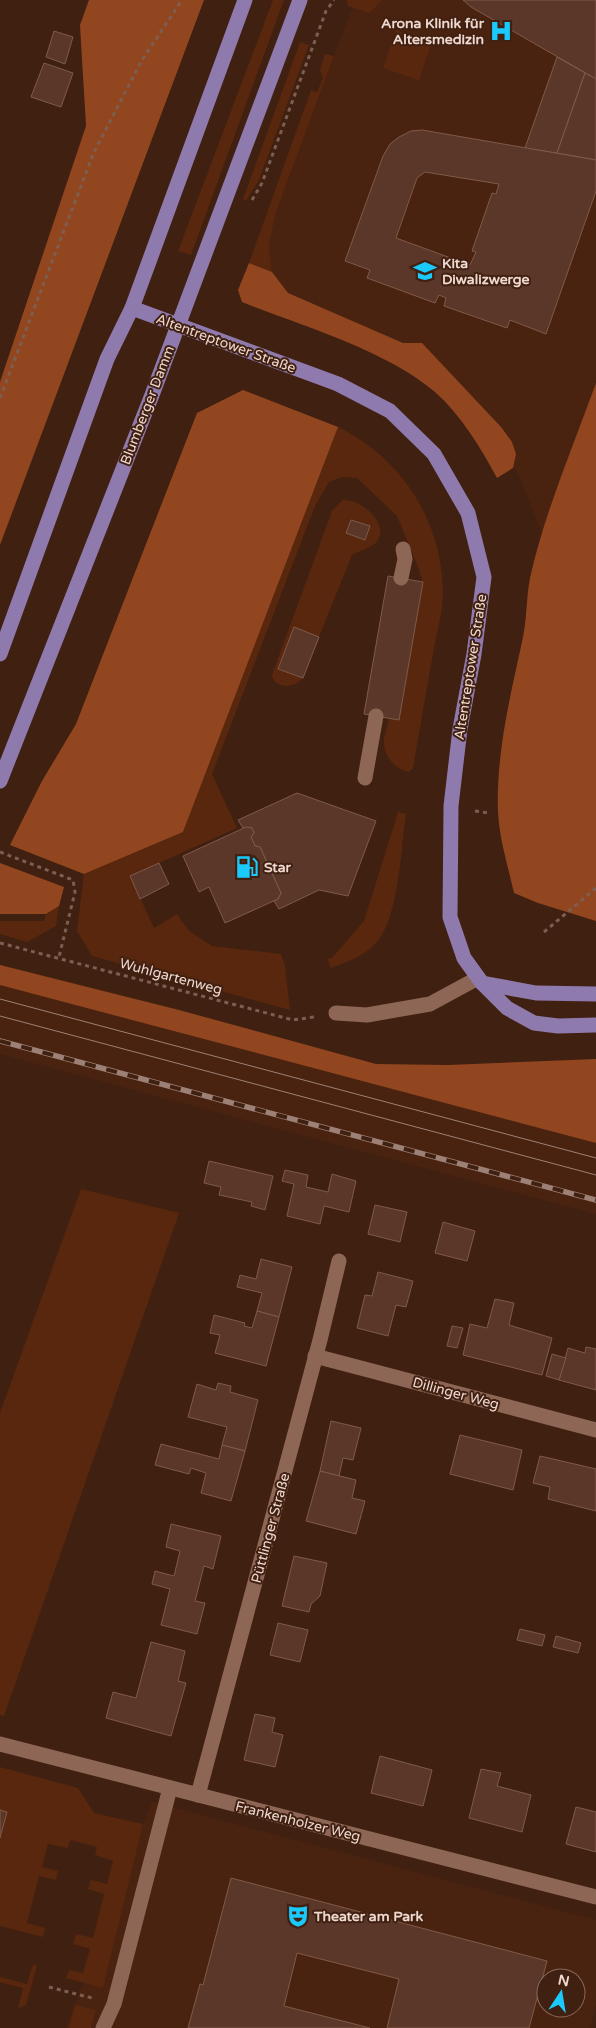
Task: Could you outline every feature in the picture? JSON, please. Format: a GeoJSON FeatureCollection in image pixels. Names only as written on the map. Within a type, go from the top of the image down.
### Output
{"type":"FeatureCollection","features":[{"type":"Feature","properties":{"kind":"main road"},"geometry":{"type":"LineString","coordinates":[[0,654],[108,358],[132,308],[245,0]]}},
{"type":"Feature","properties":{"kind":"main road","name":"Blumberger Damm"},"geometry":{"type":"LineString","coordinates":[[0,781],[152,395],[300,0]]}},
{"type":"Feature","properties":{"kind":"main road","name":"Altentreptower Straße"},"geometry":{"type":"LineString","coordinates":[[132,308],[338,384],[390,411],[434,454],[468,513],[484,577],[474,654],[460,729],[451,806],[450,917],[464,958],[480,981],[507,1008],[534,1023],[558,1026],[596,1025]]}},
{"type":"Feature","properties":{"kind":"main road"},"geometry":{"type":"LineString","coordinates":[[480,981],[536,993],[596,994]]}},
{"type":"Feature","properties":{"kind":"street"},"geometry":{"type":"LineString","coordinates":[[401,578],[405,559],[404,549]]}},
{"type":"Feature","properties":{"kind":"street"},"geometry":{"type":"LineString","coordinates":[[365,778],[376,716]]}},
{"type":"Feature","properties":{"kind":"street"},"geometry":{"type":"LineString","coordinates":[[336,1013],[367,1015],[430,1004],[480,981]]}},
{"type":"Feature","properties":{"kind":"street","name":"Püttlinger Straße"},"geometry":{"type":"LineString","coordinates":[[198,1795],[316,1356],[339,1260]]}},
{"type":"Feature","properties":{"kind":"street","name":"Dillinger Weg"},"geometry":{"type":"LineString","coordinates":[[316,1356],[596,1430]]}},
{"type":"Feature","properties":{"kind":"street","name":"Frankenholzer Weg"},"geometry":{"type":"LineString","coordinates":[[0,1744],[596,1897]]}},
{"type":"Feature","properties":{"kind":"street"},"geometry":{"type":"LineString","coordinates":[[103,2028],[114,2004],[170,1788]]}},
{"type":"Feature","properties":{"kind":"path"},"geometry":{"type":"LineString","coordinates":[[0,398],[94,152],[142,60],[182,0]]}},
{"type":"Feature","properties":{"kind":"path"},"geometry":{"type":"LineString","coordinates":[[247,208],[262,183],[326,11],[334,0]]}},
{"type":"Feature","properties":{"kind":"path"},"geometry":{"type":"LineString","coordinates":[[0,852],[73,880],[75,892],[59,957]]}},
{"type":"Feature","properties":{"kind":"path"},"geometry":{"type":"LineString","coordinates":[[544,932],[596,888]]}},
{"type":"Feature","properties":{"kind":"path","name":"Wuhlgartenweg"},"geometry":{"type":"LineString","coordinates":[[0,943],[293,1020],[336,1013]]}},
{"type":"Feature","properties":{"kind":"path"},"geometry":{"type":"LineString","coordinates":[[49,1987],[78,1994]]}},
{"type":"Feature","properties":{"kind":"shaded area"},"geometry":{"type":"Polygon","coordinates":[[[89,0],[204,0],[0,545],[0,382],[86,126],[80,25],[89,0]]]}},
{"type":"Feature","properties":{"kind":"shaded area"},"geometry":{"type":"Polygon","coordinates":[[[273,0],[284,0],[191,255],[178,251],[273,0]]]}},
{"type":"Feature","properties":{"kind":"shaded area"},"geometry":{"type":"Polygon","coordinates":[[[347,0],[382,0],[370,13],[348,6],[347,0]]]}},
{"type":"Feature","properties":{"kind":"shaded area"},"geometry":{"type":"Polygon","coordinates":[[[355,0],[596,0],[596,382],[542,534],[520,477],[487,422],[288,293],[272,272],[269,246],[275,215],[355,0]]]}},
{"type":"Feature","properties":{"kind":"shaded area"},"geometry":{"type":"Polygon","coordinates":[[[396,30],[432,42],[419,80],[383,68],[396,30]]]}},
{"type":"Feature","properties":{"kind":"shaded area"},"geometry":{"type":"Polygon","coordinates":[[[300,42],[309,45],[259,180],[246,201],[243,199],[300,42]]]}},
{"type":"Feature","properties":{"kind":"shaded area"},"geometry":{"type":"Polygon","coordinates":[[[325,54],[334,56],[275,215],[269,246],[272,272],[249,263],[311,90],[317,92],[323,78],[320,70],[325,54]]]}},
{"type":"Feature","properties":{"kind":"shaded area"},"geometry":{"type":"Polygon","coordinates":[[[249,263],[272,272],[288,293],[403,343],[422,343],[501,427],[512,442],[516,454],[513,468],[497,478],[462,421],[435,392],[415,377],[368,351],[343,340],[242,302],[238,290],[249,263]]]}},
{"type":"Feature","properties":{"kind":"shaded area"},"geometry":{"type":"Polygon","coordinates":[[[596,383],[596,921],[538,903],[514,893],[500,831],[498,790],[505,726],[524,634],[530,578],[536,553],[551,504],[596,383]]]}},
{"type":"Feature","properties":{"kind":"shaded area"},"geometry":{"type":"Polygon","coordinates":[[[243,390],[338,427],[183,832],[84,874],[10,845],[42,781],[76,724],[197,413],[243,390]]]}},
{"type":"Feature","properties":{"kind":"shaded area"},"geometry":{"type":"Polygon","coordinates":[[[338,427],[361,440],[382,456],[400,475],[415,496],[427,518],[436,542],[441,568],[443,601],[413,768],[409,772],[395,765],[388,757],[384,741],[389,718],[399,720],[423,582],[397,516],[357,478],[342,477],[329,482],[315,506],[212,774],[237,828],[130,876],[154,928],[177,914],[189,931],[212,946],[281,954],[285,966],[290,1010],[92,956],[77,931],[84,874],[183,832],[338,427]]]}},
{"type":"Feature","properties":{"kind":"shaded area"},"geometry":{"type":"Polygon","coordinates":[[[343,500],[357,503],[371,512],[379,526],[378,540],[370,547],[352,555],[319,637],[294,627],[278,669],[303,678],[295,684],[281,685],[274,680],[272,675],[332,511],[343,500]]]}},
{"type":"Feature","properties":{"kind":"shaded area"},"geometry":{"type":"Polygon","coordinates":[[[398,812],[406,814],[398,883],[389,919],[383,933],[370,949],[354,959],[331,968],[327,959],[332,958],[364,921],[398,812]]]}},
{"type":"Feature","properties":{"kind":"shaded area"},"geometry":{"type":"Polygon","coordinates":[[[0,863],[64,887],[59,906],[46,914],[0,914],[0,863]]]}},
{"type":"Feature","properties":{"kind":"shaded area"},"geometry":{"type":"Polygon","coordinates":[[[59,906],[56,926],[27,942],[0,934],[0,921],[44,921],[46,914],[59,906]]]}},
{"type":"Feature","properties":{"kind":"shaded area"},"geometry":{"type":"Polygon","coordinates":[[[0,965],[179,1010],[376,1064],[448,1065],[596,1059],[596,1143],[0,985],[0,965]]]}},
{"type":"Feature","properties":{"kind":"shaded area"},"geometry":{"type":"Polygon","coordinates":[[[0,985],[596,1143],[596,1214],[0,1054],[0,985]]]}},
{"type":"Feature","properties":{"kind":"shaded area"},"geometry":{"type":"Polygon","coordinates":[[[81,1189],[179,1213],[4,1716],[0,1715],[0,1413],[81,1189]]]}},
{"type":"Feature","properties":{"kind":"shaded area"},"geometry":{"type":"Polygon","coordinates":[[[0,1767],[78,1788],[94,1813],[143,1824],[103,1988],[66,1978],[69,1970],[83,1973],[90,1949],[73,1944],[76,1934],[93,1938],[104,1894],[88,1889],[91,1880],[107,1884],[113,1861],[95,1855],[97,1847],[70,1840],[68,1848],[48,1844],[42,1867],[58,1871],[56,1880],[39,1876],[27,1923],[45,1928],[43,1937],[0,1926],[0,1767]]]}},
{"type":"Feature","properties":{"kind":"shaded area"},"geometry":{"type":"Polygon","coordinates":[[[152,1802],[596,1920],[596,2004],[590,2028],[66,2028],[152,1802]]]}},
{"type":"Feature","properties":{"kind":"shaded area"},"geometry":{"type":"Polygon","coordinates":[[[33,1964],[37,1966],[26,2005],[18,2008],[23,1988],[0,1982],[0,1977],[27,1984],[33,1964]]]}},
{"type":"Feature","properties":{"kind":"shaded area"},"geometry":{"type":"Polygon","coordinates":[[[75,2005],[96,2010],[91,2028],[69,2028],[75,2005]]]}},
{"type":"Feature","properties":{"kind":"building"},"geometry":{"type":"Polygon","coordinates":[[[463,0],[596,0],[596,79],[471,7],[463,0]]]}},
{"type":"Feature","properties":{"kind":"building"},"geometry":{"type":"Polygon","coordinates":[[[54,31],[73,37],[65,64],[46,57],[54,31]]]}},
{"type":"Feature","properties":{"kind":"building"},"geometry":{"type":"Polygon","coordinates":[[[557,57],[585,73],[557,153],[525,148],[557,57]]]}},
{"type":"Feature","properties":{"kind":"building"},"geometry":{"type":"Polygon","coordinates":[[[44,63],[73,73],[61,107],[31,97],[44,63]]]}},
{"type":"Feature","properties":{"kind":"building"},"geometry":{"type":"Polygon","coordinates":[[[585,73],[596,79],[596,160],[557,153],[585,73]]]}},
{"type":"Feature","properties":{"kind":"building"},"geometry":{"type":"Polygon","coordinates":[[[422,130],[596,160],[596,191],[546,334],[510,320],[507,328],[444,306],[446,298],[439,295],[435,303],[367,278],[370,270],[345,261],[383,156],[390,144],[411,131],[422,130]],[[425,172],[417,178],[396,238],[470,265],[476,252],[472,251],[492,193],[496,194],[499,184],[425,172]]]}},
{"type":"Feature","properties":{"kind":"building"},"geometry":{"type":"Polygon","coordinates":[[[351,520],[370,526],[365,540],[346,533],[351,520]]]}},
{"type":"Feature","properties":{"kind":"building"},"geometry":{"type":"Polygon","coordinates":[[[388,576],[423,582],[399,720],[364,714],[388,576]]]}},
{"type":"Feature","properties":{"kind":"building"},"geometry":{"type":"Polygon","coordinates":[[[294,627],[319,637],[303,678],[278,669],[294,627]]]}},
{"type":"Feature","properties":{"kind":"building"},"geometry":{"type":"Polygon","coordinates":[[[297,793],[376,821],[348,896],[319,890],[279,909],[274,901],[278,899],[281,893],[260,847],[255,846],[251,837],[254,833],[252,828],[243,828],[238,820],[297,793]]]}},
{"type":"Feature","properties":{"kind":"building"},"geometry":{"type":"Polygon","coordinates":[[[246,827],[252,828],[254,833],[251,837],[255,846],[260,847],[281,893],[278,899],[225,923],[209,887],[199,892],[183,856],[246,827]]]}},
{"type":"Feature","properties":{"kind":"building"},"geometry":{"type":"Polygon","coordinates":[[[159,863],[169,884],[140,899],[130,876],[159,863]]]}},
{"type":"Feature","properties":{"kind":"building"},"geometry":{"type":"Polygon","coordinates":[[[209,1161],[273,1176],[265,1210],[251,1206],[252,1202],[219,1195],[221,1187],[204,1183],[209,1161]]]}},
{"type":"Feature","properties":{"kind":"building"},"geometry":{"type":"Polygon","coordinates":[[[285,1170],[308,1175],[306,1187],[328,1192],[332,1174],[356,1181],[349,1212],[324,1206],[320,1224],[287,1216],[294,1184],[282,1181],[285,1170]]]}},
{"type":"Feature","properties":{"kind":"building"},"geometry":{"type":"Polygon","coordinates":[[[375,1205],[407,1212],[400,1242],[368,1234],[375,1205]]]}},
{"type":"Feature","properties":{"kind":"building"},"geometry":{"type":"Polygon","coordinates":[[[443,1222],[475,1231],[467,1261],[435,1253],[443,1222]]]}},
{"type":"Feature","properties":{"kind":"building"},"geometry":{"type":"Polygon","coordinates":[[[261,1259],[292,1267],[279,1317],[257,1311],[262,1293],[237,1287],[240,1275],[256,1279],[261,1259]]]}},
{"type":"Feature","properties":{"kind":"building"},"geometry":{"type":"Polygon","coordinates":[[[378,1272],[413,1281],[406,1307],[396,1305],[388,1336],[357,1328],[365,1295],[372,1296],[378,1272]]]}},
{"type":"Feature","properties":{"kind":"building"},"geometry":{"type":"Polygon","coordinates":[[[495,1299],[514,1303],[509,1325],[552,1338],[542,1375],[463,1355],[470,1324],[487,1328],[495,1299]]]}},
{"type":"Feature","properties":{"kind":"building"},"geometry":{"type":"Polygon","coordinates":[[[257,1311],[279,1317],[266,1366],[215,1353],[220,1335],[210,1333],[214,1315],[245,1323],[244,1326],[252,1328],[257,1311]]]}},
{"type":"Feature","properties":{"kind":"building"},"geometry":{"type":"Polygon","coordinates":[[[452,1326],[463,1328],[457,1348],[447,1346],[452,1326]]]}},
{"type":"Feature","properties":{"kind":"building"},"geometry":{"type":"Polygon","coordinates":[[[586,1347],[596,1349],[596,1390],[559,1380],[568,1348],[585,1353],[586,1347]]]}},
{"type":"Feature","properties":{"kind":"building"},"geometry":{"type":"Polygon","coordinates":[[[552,1354],[566,1358],[559,1380],[546,1376],[552,1354]]]}},
{"type":"Feature","properties":{"kind":"building"},"geometry":{"type":"Polygon","coordinates":[[[218,1383],[231,1386],[230,1392],[258,1400],[245,1451],[222,1445],[227,1427],[188,1417],[197,1384],[216,1390],[218,1383]]]}},
{"type":"Feature","properties":{"kind":"building"},"geometry":{"type":"Polygon","coordinates":[[[331,1421],[361,1428],[353,1460],[343,1458],[339,1476],[320,1471],[331,1421]]]}},
{"type":"Feature","properties":{"kind":"building"},"geometry":{"type":"Polygon","coordinates":[[[460,1435],[522,1450],[513,1490],[450,1474],[460,1435]]]}},
{"type":"Feature","properties":{"kind":"building"},"geometry":{"type":"Polygon","coordinates":[[[161,1444],[219,1459],[222,1445],[245,1451],[231,1501],[201,1493],[206,1473],[191,1468],[189,1474],[155,1465],[161,1444]]]}},
{"type":"Feature","properties":{"kind":"building"},"geometry":{"type":"Polygon","coordinates":[[[540,1456],[596,1469],[596,1511],[548,1499],[550,1487],[533,1483],[540,1456]]]}},
{"type":"Feature","properties":{"kind":"building"},"geometry":{"type":"Polygon","coordinates":[[[320,1471],[356,1480],[352,1498],[365,1501],[356,1534],[306,1521],[320,1471]]]}},
{"type":"Feature","properties":{"kind":"building"},"geometry":{"type":"Polygon","coordinates":[[[171,1524],[221,1536],[213,1569],[204,1566],[195,1601],[205,1603],[197,1634],[161,1625],[170,1589],[152,1584],[155,1571],[174,1576],[180,1551],[166,1547],[171,1524]]]}},
{"type":"Feature","properties":{"kind":"building"},"geometry":{"type":"Polygon","coordinates":[[[294,1556],[327,1563],[320,1596],[311,1604],[309,1612],[282,1606],[294,1556]]]}},
{"type":"Feature","properties":{"kind":"building"},"geometry":{"type":"Polygon","coordinates":[[[278,1623],[308,1630],[300,1662],[270,1655],[278,1623]]]}},
{"type":"Feature","properties":{"kind":"building"},"geometry":{"type":"Polygon","coordinates":[[[520,1629],[545,1635],[542,1646],[517,1640],[520,1629]]]}},
{"type":"Feature","properties":{"kind":"building"},"geometry":{"type":"Polygon","coordinates":[[[556,1636],[581,1643],[578,1653],[553,1647],[556,1636]]]}},
{"type":"Feature","properties":{"kind":"building"},"geometry":{"type":"Polygon","coordinates":[[[151,1642],[185,1651],[178,1681],[186,1683],[171,1736],[106,1718],[113,1692],[136,1698],[151,1642]]]}},
{"type":"Feature","properties":{"kind":"building"},"geometry":{"type":"Polygon","coordinates":[[[255,1714],[275,1718],[272,1732],[283,1735],[275,1767],[244,1760],[255,1714]]]}},
{"type":"Feature","properties":{"kind":"building"},"geometry":{"type":"Polygon","coordinates":[[[380,1756],[432,1770],[423,1806],[371,1793],[380,1756]]]}},
{"type":"Feature","properties":{"kind":"building"},"geometry":{"type":"Polygon","coordinates":[[[481,1769],[501,1773],[497,1786],[531,1795],[522,1832],[469,1818],[481,1769]]]}},
{"type":"Feature","properties":{"kind":"building"},"geometry":{"type":"Polygon","coordinates":[[[576,1807],[596,1812],[596,1852],[566,1844],[576,1807]]]}},
{"type":"Feature","properties":{"kind":"building"},"geometry":{"type":"Polygon","coordinates":[[[0,1810],[7,1812],[0,1838],[0,1810]]]}},
{"type":"Feature","properties":{"kind":"building","name":"Theater am Park"},"geometry":{"type":"Polygon","coordinates":[[[231,1878],[547,1961],[545,1968],[536,1968],[536,2002],[529,2028],[387,2028],[399,1979],[297,1953],[284,2006],[370,2028],[188,2028],[200,1984],[203,1985],[231,1878]]]}},
{"type":"Feature","properties":{"kind":"tram line"},"geometry":{"type":"LineString","coordinates":[[0,999],[596,1158]]}},
{"type":"Feature","properties":{"kind":"tram line"},"geometry":{"type":"LineString","coordinates":[[0,1016],[596,1175]]}},
{"type":"Feature","properties":{"kind":"railway"},"geometry":{"type":"LineString","coordinates":[[0,1041],[596,1200]]}},
{"type":"Feature","properties":{"kind":"place","name":"Arona Klinik für Altersmedizin"},"geometry":{"type":"Point","coordinates":[501,31]}},
{"type":"Feature","properties":{"kind":"place","name":"Kita Diwalizwerge"},"geometry":{"type":"Point","coordinates":[425,271]}},
{"type":"Feature","properties":{"kind":"place","name":"Star"},"geometry":{"type":"Point","coordinates":[247,867]}},
{"type":"Feature","properties":{"kind":"place","name":"Theater am Park"},"geometry":{"type":"Point","coordinates":[298,1916]}}]}
